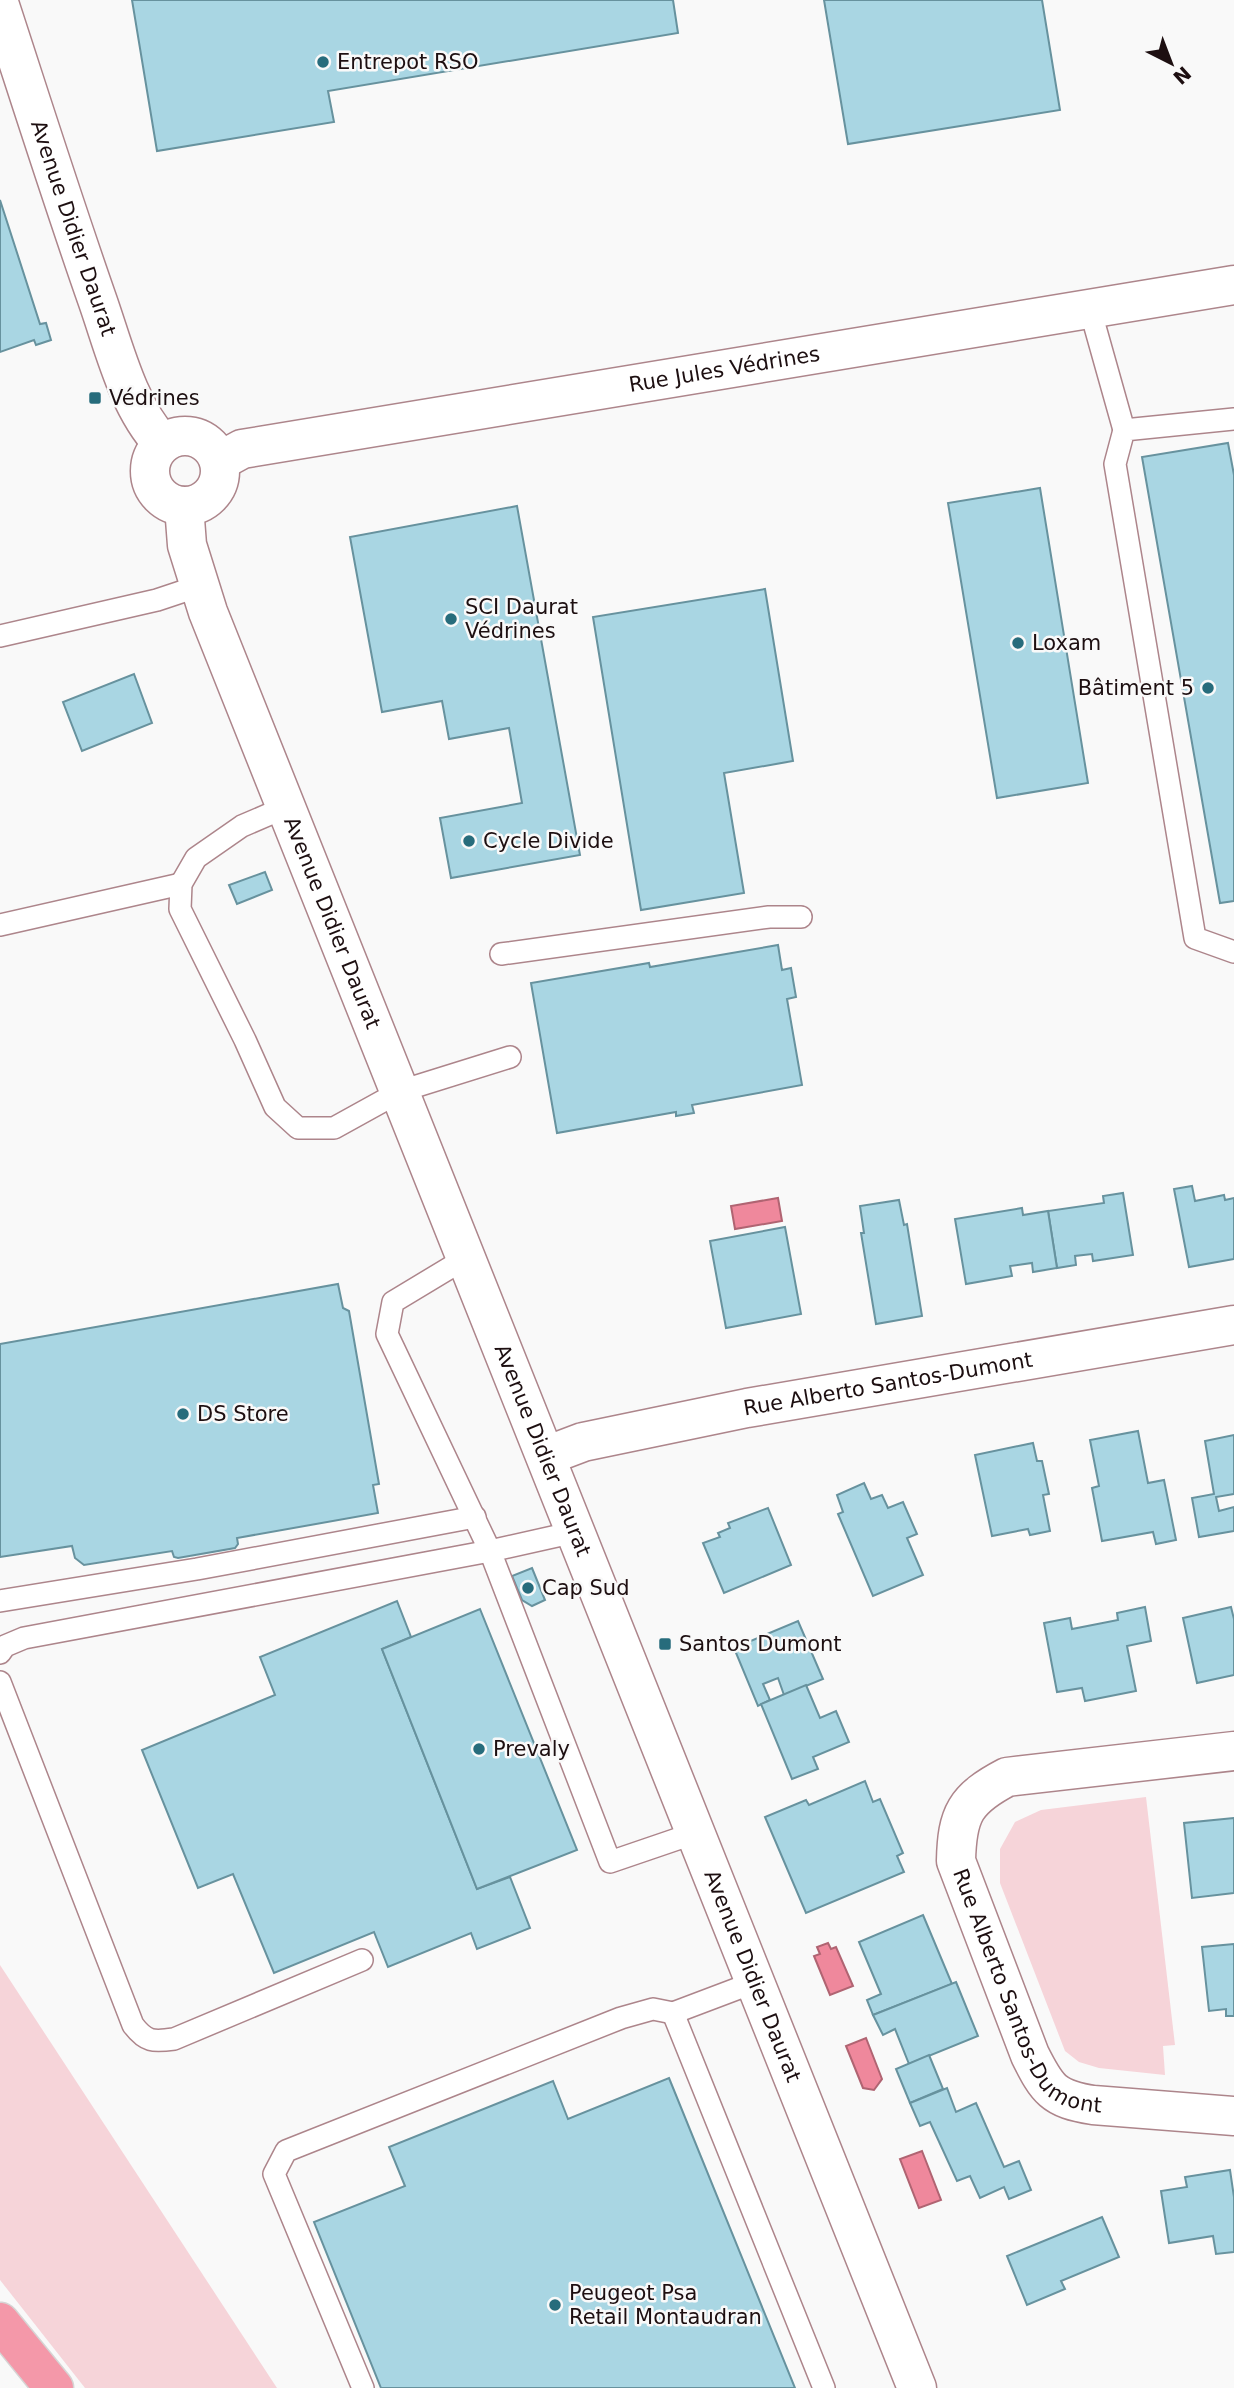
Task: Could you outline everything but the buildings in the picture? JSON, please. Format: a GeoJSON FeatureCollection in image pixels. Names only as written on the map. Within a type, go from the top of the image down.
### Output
{"type":"FeatureCollection","features":[{"type":"Feature","properties":{"kind":"highway"},"geometry":{"type":"LineString","coordinates":[[0,2322],[54,2388]]}},
{"type":"Feature","properties":{"kind":"main road","name":"Avenue Didier Daurat"},"geometry":{"type":"LineString","coordinates":[[0,6],[126,384],[152,433],[162,443]]}},
{"type":"Feature","properties":{"kind":"main road","name":"Rue Jules Védrines"},"geometry":{"type":"LineString","coordinates":[[220,461],[242,449],[269,444],[1234,285]]}},
{"type":"Feature","properties":{"kind":"main road"},"geometry":{"type":"LineString","coordinates":[[178,436],[195,436],[211,446],[220,461],[219,482],[205,500],[184,506],[168,502],[156,490],[149,474],[152,458],[162,443],[178,436]]}},
{"type":"Feature","properties":{"kind":"main road","name":"Avenue Didier Daurat"},"geometry":{"type":"LineString","coordinates":[[184,506],[187,545],[199,586],[917,2388]]}},
{"type":"Feature","properties":{"kind":"main road","name":"Rue Alberto Santos-Dumont"},"geometry":{"type":"LineString","coordinates":[[545,1456],[583,1442],[747,1408],[1234,1325]]}},
{"type":"Feature","properties":{"kind":"main road","name":"Rue Alberto Santos-Dumont"},"geometry":{"type":"LineString","coordinates":[[1234,1751],[1007,1777],[983,1789],[966,1809],[956,1832],[956,1861],[1030,2055],[1054,2094],[1073,2102],[1093,2105],[1234,2116]]}},
{"type":"Feature","properties":{"kind":"lane"},"geometry":{"type":"LineString","coordinates":[[1090,309],[1124,430],[1115,464],[1195,938],[1234,951]]}},
{"type":"Feature","properties":{"kind":"lane"},"geometry":{"type":"LineString","coordinates":[[1124,430],[1234,419]]}},
{"type":"Feature","properties":{"kind":"lane"},"geometry":{"type":"LineString","coordinates":[[0,636],[157,600],[199,586]]}},
{"type":"Feature","properties":{"kind":"lane"},"geometry":{"type":"LineString","coordinates":[[286,807],[242,826],[196,858],[181,884],[180,909],[275,1107],[298,1128],[334,1128],[401,1091],[510,1057]]}},
{"type":"Feature","properties":{"kind":"lane"},"geometry":{"type":"LineString","coordinates":[[0,925],[181,884]]}},
{"type":"Feature","properties":{"kind":"lane"},"geometry":{"type":"LineString","coordinates":[[501,954],[769,917],[801,917]]}},
{"type":"Feature","properties":{"kind":"lane"},"geometry":{"type":"LineString","coordinates":[[466,1258],[393,1302],[387,1334],[490,1551],[610,1862],[695,1833]]}},
{"type":"Feature","properties":{"kind":"lane"},"geometry":{"type":"LineString","coordinates":[[0,1601],[197,1569],[475,1517]]}},
{"type":"Feature","properties":{"kind":"lane"},"geometry":{"type":"LineString","coordinates":[[0,1653],[5,1646],[24,1638],[490,1551],[575,1532]]}},
{"type":"Feature","properties":{"kind":"lane"},"geometry":{"type":"LineString","coordinates":[[0,1682],[133,2025],[143,2038],[158,2042],[174,2039],[362,1960]]}},
{"type":"Feature","properties":{"kind":"lane"},"geometry":{"type":"LineString","coordinates":[[363,2388],[274,2174],[286,2151],[621,2018],[653,2009],[673,2013],[755,1982]]}},
{"type":"Feature","properties":{"kind":"lane"},"geometry":{"type":"LineString","coordinates":[[673,2013],[824,2388]]}},
{"type":"Feature","properties":{"kind":"shaded area"},"geometry":{"type":"Polygon","coordinates":[[[778,1198],[782,1221],[735,1229],[731,1206],[778,1198]]]}},
{"type":"Feature","properties":{"kind":"shaded area"},"geometry":{"type":"Polygon","coordinates":[[[1146,1797],[1175,2045],[1163,2046],[1165,2075],[1099,2068],[1079,2062],[1065,2051],[1000,1883],[1000,1849],[1015,1822],[1041,1810],[1146,1797]]]}},
{"type":"Feature","properties":{"kind":"shaded area"},"geometry":{"type":"Polygon","coordinates":[[[828,1943],[831,1949],[836,1947],[853,1986],[830,1995],[814,1956],[820,1954],[817,1947],[828,1943]]]}},
{"type":"Feature","properties":{"kind":"shaded area"},"geometry":{"type":"Polygon","coordinates":[[[0,1965],[277,2388],[85,2388],[0,2280],[0,1965]]]}},
{"type":"Feature","properties":{"kind":"shaded area"},"geometry":{"type":"Polygon","coordinates":[[[866,2038],[882,2079],[874,2090],[863,2088],[846,2046],[866,2038]]]}},
{"type":"Feature","properties":{"kind":"shaded area"},"geometry":{"type":"Polygon","coordinates":[[[922,2151],[941,2200],[919,2208],[900,2159],[922,2151]]]}},
{"type":"Feature","properties":{"kind":"place","name":"Entrepot RSO"},"geometry":{"type":"Point","coordinates":[323,62]}},
{"type":"Feature","properties":{"kind":"place","name":"Védrines"},"geometry":{"type":"Point","coordinates":[95,398]}},
{"type":"Feature","properties":{"kind":"place","name":"SCI Daurat Védrines"},"geometry":{"type":"Point","coordinates":[451,619]}},
{"type":"Feature","properties":{"kind":"place","name":"Loxam"},"geometry":{"type":"Point","coordinates":[1018,643]}},
{"type":"Feature","properties":{"kind":"place","name":"Bâtiment 5"},"geometry":{"type":"Point","coordinates":[1208,688]}},
{"type":"Feature","properties":{"kind":"place","name":"Cycle Divide"},"geometry":{"type":"Point","coordinates":[469,841]}},
{"type":"Feature","properties":{"kind":"place","name":"DS Store"},"geometry":{"type":"Point","coordinates":[183,1414]}},
{"type":"Feature","properties":{"kind":"place","name":"Cap Sud"},"geometry":{"type":"Point","coordinates":[528,1588]}},
{"type":"Feature","properties":{"kind":"place","name":"Santos Dumont"},"geometry":{"type":"Point","coordinates":[665,1644]}},
{"type":"Feature","properties":{"kind":"place","name":"Prevaly"},"geometry":{"type":"Point","coordinates":[479,1749]}},
{"type":"Feature","properties":{"kind":"place","name":"Peugeot Psa Retail Montaudran"},"geometry":{"type":"Point","coordinates":[555,2305]}}]}
